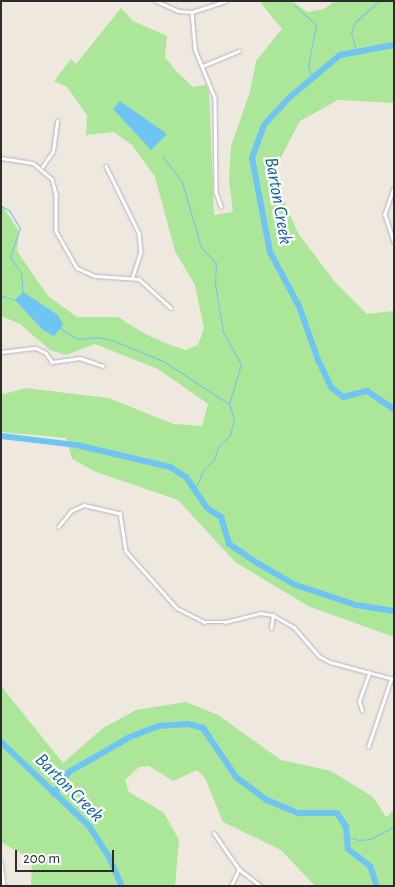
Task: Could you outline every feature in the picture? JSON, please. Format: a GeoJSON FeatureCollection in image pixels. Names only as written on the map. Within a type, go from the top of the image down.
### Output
{"type":"FeatureCollection","features":[{"type":"Feature","properties":{"kind":"street"},"geometry":{"type":"LineString","coordinates":[[156,1],[178,11],[192,12],[225,1]]}},
{"type":"Feature","properties":{"kind":"street"},"geometry":{"type":"LineString","coordinates":[[192,12],[194,45],[216,98],[216,192],[221,206]]}},
{"type":"Feature","properties":{"kind":"street"},"geometry":{"type":"LineString","coordinates":[[203,66],[239,51]]}},
{"type":"Feature","properties":{"kind":"street"},"geometry":{"type":"LineString","coordinates":[[42,168],[53,151],[57,122]]}},
{"type":"Feature","properties":{"kind":"street"},"geometry":{"type":"LineString","coordinates":[[1,158],[33,163],[42,168],[54,184],[56,232],[72,262],[78,268],[95,276],[133,277],[171,308]]}},
{"type":"Feature","properties":{"kind":"street"},"geometry":{"type":"LineString","coordinates":[[106,166],[139,233],[141,252],[133,277]]}},
{"type":"Feature","properties":{"kind":"street"},"geometry":{"type":"LineString","coordinates":[[394,188],[385,214],[394,241]]}},
{"type":"Feature","properties":{"kind":"street"},"geometry":{"type":"LineString","coordinates":[[1,352],[36,348],[46,353],[52,362],[80,358],[103,366]]}},
{"type":"Feature","properties":{"kind":"street"},"geometry":{"type":"LineString","coordinates":[[58,527],[71,512],[84,505],[120,513],[126,551],[177,608],[204,622],[225,622],[260,614],[273,615],[294,627],[319,656],[393,679],[368,747]]}},
{"type":"Feature","properties":{"kind":"street"},"geometry":{"type":"LineString","coordinates":[[271,628],[273,615]]}},
{"type":"Feature","properties":{"kind":"street"},"geometry":{"type":"LineString","coordinates":[[362,711],[360,701],[369,673]]}},
{"type":"Feature","properties":{"kind":"street"},"geometry":{"type":"LineString","coordinates":[[214,833],[240,869],[260,886]]}},
{"type":"Feature","properties":{"kind":"street"},"geometry":{"type":"LineString","coordinates":[[1,861],[4,886]]}},
{"type":"Feature","properties":{"kind":"street"},"geometry":{"type":"LineString","coordinates":[[231,886],[240,869]]}},
{"type":"Feature","properties":{"kind":"green space"},"geometry":{"type":"Polygon","coordinates":[[[259,1],[292,1],[307,12],[324,9],[335,1],[394,1],[394,103],[338,100],[300,121],[272,174],[298,233],[335,282],[367,314],[394,311],[394,637],[308,606],[235,562],[178,500],[96,472],[72,459],[66,438],[1,432],[1,395],[25,388],[109,398],[173,424],[202,426],[208,404],[158,369],[95,344],[66,355],[50,350],[20,324],[1,316],[1,204],[19,231],[17,251],[48,296],[77,317],[118,317],[147,335],[173,346],[186,350],[198,345],[204,328],[195,285],[175,251],[155,177],[132,145],[114,132],[86,135],[87,115],[67,87],[54,81],[71,59],[76,64],[121,8],[133,21],[167,36],[165,57],[176,71],[193,87],[206,85],[209,92],[214,215],[233,212],[229,180],[231,146],[250,92],[256,61],[282,29],[259,1]]]}},
{"type":"Feature","properties":{"kind":"green space"},"geometry":{"type":"Polygon","coordinates":[[[1,686],[63,763],[103,728],[136,710],[186,702],[218,715],[281,760],[331,771],[373,797],[386,817],[394,810],[394,886],[315,886],[281,850],[223,822],[205,778],[197,770],[173,781],[149,766],[139,767],[125,780],[129,792],[164,813],[179,840],[175,886],[31,886],[32,860],[1,842],[1,686]]]}},
{"type":"Feature","properties":{"kind":"water"},"geometry":{"type":"Polygon","coordinates":[[[120,101],[167,134],[151,150],[113,109],[120,101]]]}},
{"type":"Feature","properties":{"kind":"water"},"geometry":{"type":"Polygon","coordinates":[[[23,292],[58,315],[63,325],[54,336],[43,330],[15,300],[23,292]]]}},
{"type":"Feature","properties":{"kind":"waterway"},"geometry":{"type":"LineString","coordinates":[[356,50],[351,34],[355,22],[379,1]]}},
{"type":"Feature","properties":{"kind":"waterway"},"geometry":{"type":"LineString","coordinates":[[294,5],[316,25],[308,66],[312,79]]}},
{"type":"Feature","properties":{"kind":"waterway","name":"Barton Creek"},"geometry":{"type":"LineString","coordinates":[[394,45],[340,55],[290,97],[264,125],[252,158],[270,252],[299,306],[318,360],[331,387],[343,397],[367,391],[394,409]]}},
{"type":"Feature","properties":{"kind":"waterway"},"geometry":{"type":"LineString","coordinates":[[162,156],[182,182],[201,247],[216,263],[215,283],[223,332],[241,364],[229,404],[234,419],[230,435],[218,447],[214,460],[204,469],[195,488]]}},
{"type":"Feature","properties":{"kind":"waterway"},"geometry":{"type":"LineString","coordinates":[[1,206],[9,210],[20,228],[10,257],[21,273],[23,294]]}},
{"type":"Feature","properties":{"kind":"waterway"},"geometry":{"type":"LineString","coordinates":[[1,296],[15,300]]}},
{"type":"Feature","properties":{"kind":"waterway"},"geometry":{"type":"LineString","coordinates":[[60,328],[77,339],[98,337],[112,340],[163,361],[229,404]]}},
{"type":"Feature","properties":{"kind":"waterway","name":"Barton Creek"},"geometry":{"type":"LineString","coordinates":[[1,436],[77,445],[170,467],[186,477],[207,508],[221,517],[229,544],[259,564],[293,584],[356,605],[394,611]]}},
{"type":"Feature","properties":{"kind":"waterway"},"geometry":{"type":"LineString","coordinates":[[54,794],[69,772],[130,737],[159,726],[188,724],[203,728],[236,777],[267,800],[298,813],[337,813],[346,827],[348,849],[370,866],[377,886]]}},
{"type":"Feature","properties":{"kind":"waterway","name":"Barton Creek"},"geometry":{"type":"LineString","coordinates":[[1,742],[89,826],[108,855],[122,886]]}},
{"type":"Feature","properties":{"kind":"waterway"},"geometry":{"type":"LineString","coordinates":[[345,836],[359,840],[370,839],[394,827]]}}]}
